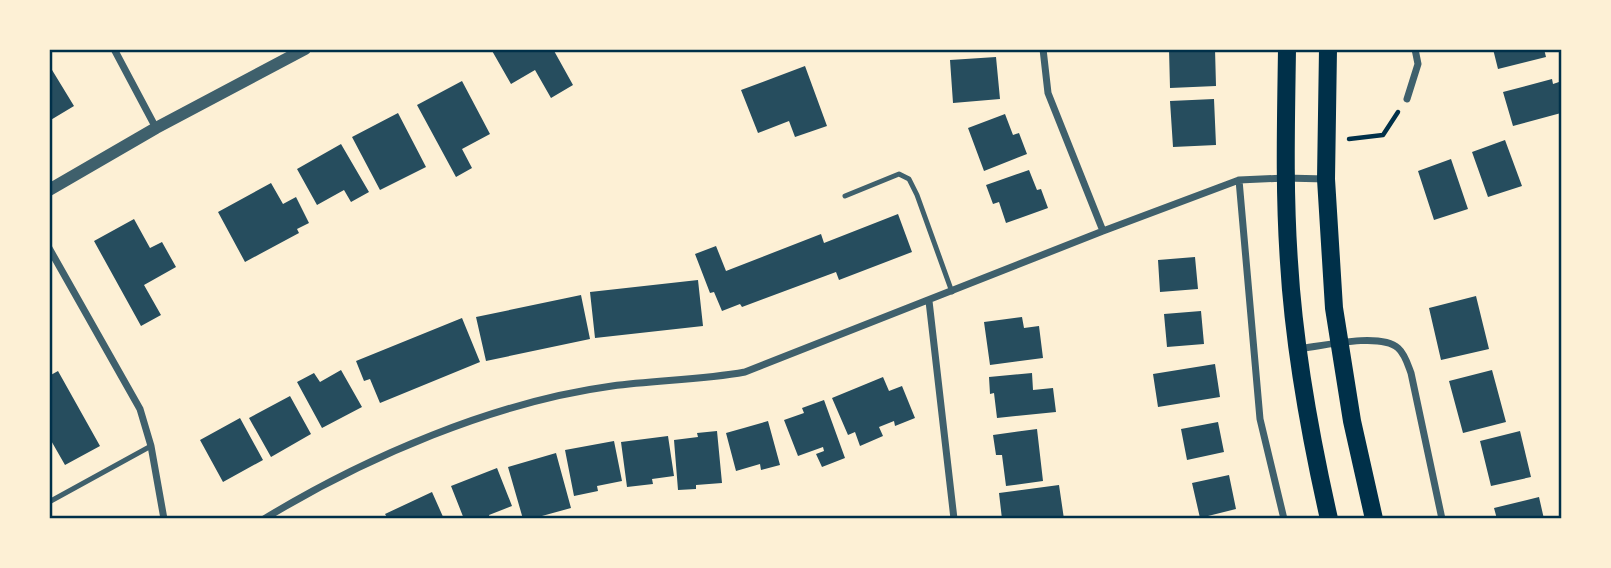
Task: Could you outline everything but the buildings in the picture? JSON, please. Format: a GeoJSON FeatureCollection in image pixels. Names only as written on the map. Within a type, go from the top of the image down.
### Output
{"type":"FeatureCollection","features":[{"type":"Feature","properties":{"kind":"main road"},"geometry":{"type":"LineString","coordinates":[[1287,49],[1285,178],[1289,264],[1298,349],[1314,454],[1329,519]]}},
{"type":"Feature","properties":{"kind":"main road"},"geometry":{"type":"LineString","coordinates":[[1328,49],[1326,180],[1334,308],[1352,421],[1374,519]]}},
{"type":"Feature","properties":{"kind":"street"},"geometry":{"type":"LineString","coordinates":[[114,49],[156,128]]}},
{"type":"Feature","properties":{"kind":"street"},"geometry":{"type":"LineString","coordinates":[[49,190],[156,128],[305,49]]}},
{"type":"Feature","properties":{"kind":"street"},"geometry":{"type":"LineString","coordinates":[[1043,49],[1048,93],[1104,231]]}},
{"type":"Feature","properties":{"kind":"street"},"geometry":{"type":"LineString","coordinates":[[1407,99],[1418,64],[1415,49]]}},
{"type":"Feature","properties":{"kind":"street"},"geometry":{"type":"LineString","coordinates":[[1239,180],[1260,419],[1284,519]]}},
{"type":"Feature","properties":{"kind":"street"},"geometry":{"type":"LineString","coordinates":[[264,519],[312,490],[465,423],[532,403],[612,386],[708,379],[746,372],[1239,180],[1326,180]]}},
{"type":"Feature","properties":{"kind":"street"},"geometry":{"type":"LineString","coordinates":[[49,248],[140,409],[151,446],[164,519]]}},
{"type":"Feature","properties":{"kind":"street"},"geometry":{"type":"LineString","coordinates":[[929,301],[954,519]]}},
{"type":"Feature","properties":{"kind":"street"},"geometry":{"type":"LineString","coordinates":[[1298,349],[1340,343],[1385,341],[1398,348],[1412,373],[1442,519]]}},
{"type":"Feature","properties":{"kind":"lane"},"geometry":{"type":"LineString","coordinates":[[845,195],[899,174],[909,179],[952,292]]}},
{"type":"Feature","properties":{"kind":"lane"},"geometry":{"type":"LineString","coordinates":[[49,502],[151,446]]}},
{"type":"Feature","properties":{"kind":"path"},"geometry":{"type":"LineString","coordinates":[[1327,142],[1383,135],[1407,99]]}}]}
